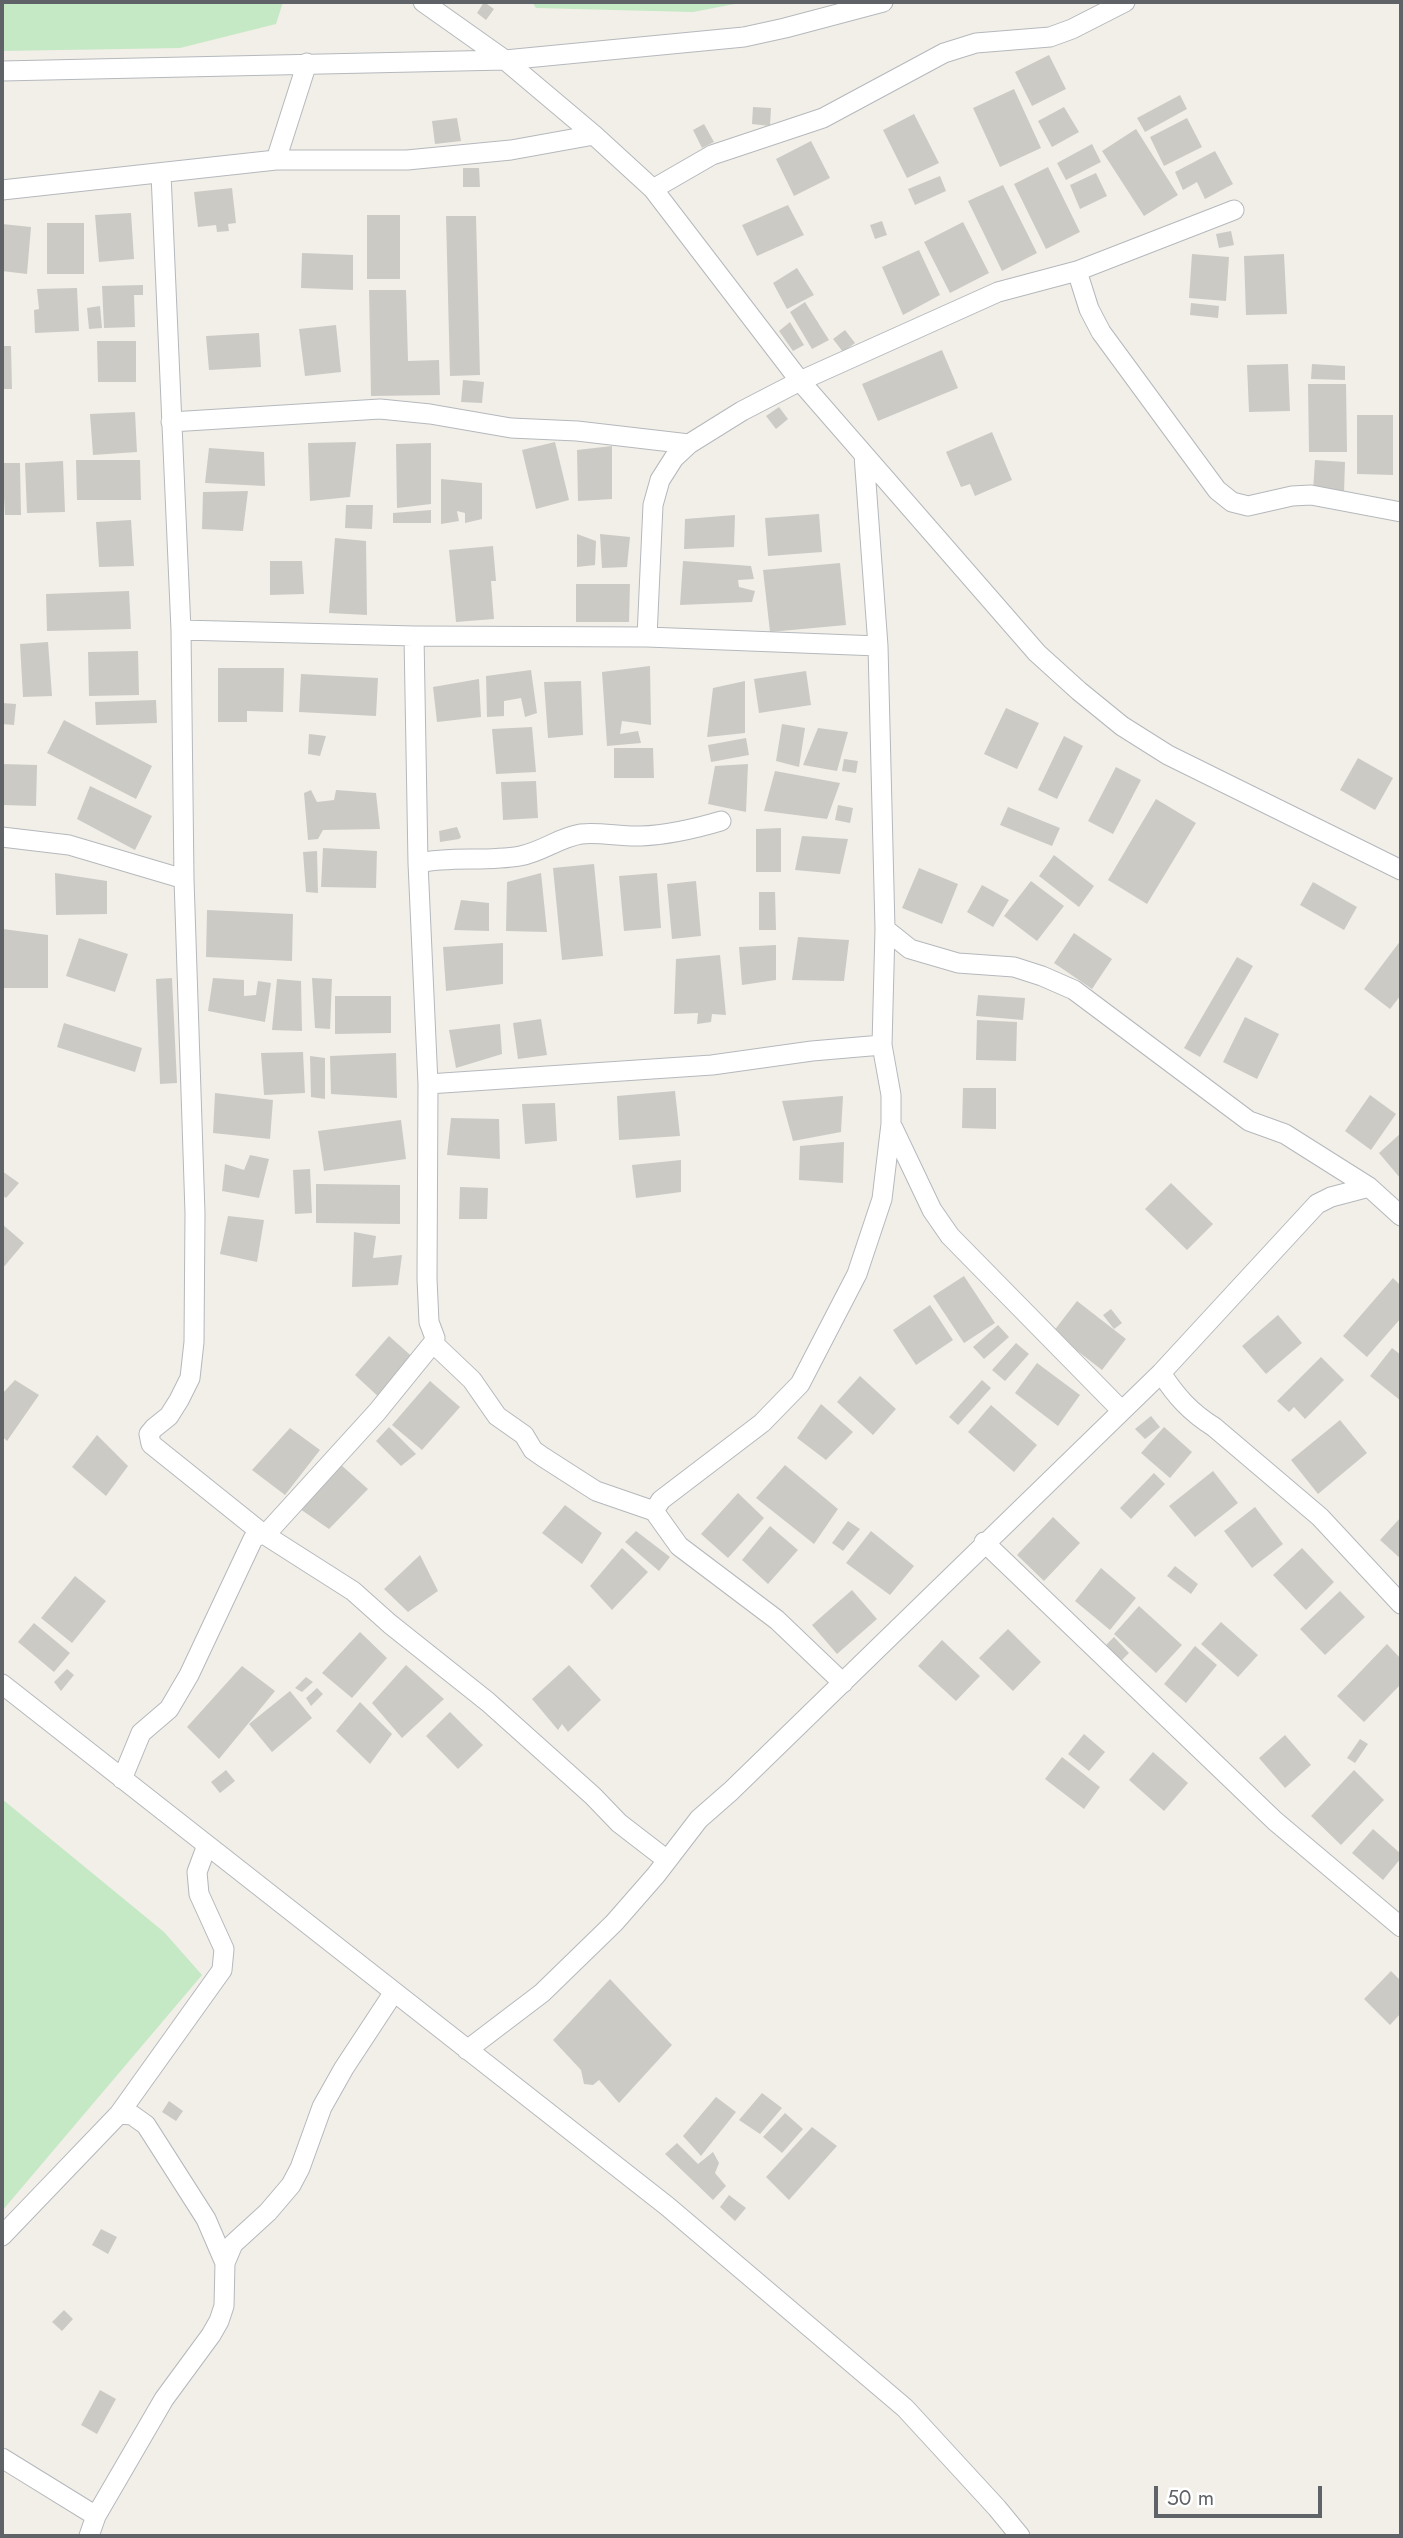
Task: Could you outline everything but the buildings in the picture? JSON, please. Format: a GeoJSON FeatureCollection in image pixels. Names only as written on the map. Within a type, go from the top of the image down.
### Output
{"type":"FeatureCollection","features":[{"type":"Feature","properties":{"kind":"street"},"geometry":{"type":"LineString","coordinates":[[423,2],[505,60],[653,189],[800,381],[1037,653],[1079,691],[1122,726],[1168,755],[1401,870]]}},
{"type":"Feature","properties":{"kind":"street"},"geometry":{"type":"LineString","coordinates":[[2,71],[505,60],[744,37],[883,2]]}},
{"type":"Feature","properties":{"kind":"street"},"geometry":{"type":"LineString","coordinates":[[653,189],[712,155],[822,118],[944,53],[976,43],[1049,37],[1072,29],[1125,2]]}},
{"type":"Feature","properties":{"kind":"street"},"geometry":{"type":"LineString","coordinates":[[276,160],[307,63]]}},
{"type":"Feature","properties":{"kind":"street"},"geometry":{"type":"LineString","coordinates":[[2,190],[276,160],[407,160],[521,149],[594,135]]}},
{"type":"Feature","properties":{"kind":"street"},"geometry":{"type":"LineString","coordinates":[[161,174],[181,630],[184,879],[195,1213],[194,1342],[190,1378],[169,1416],[149,1434],[151,1444],[264,1534],[353,1591],[488,1702],[593,1796],[619,1823],[667,1860]]}},
{"type":"Feature","properties":{"kind":"street"},"geometry":{"type":"LineString","coordinates":[[647,637],[653,505],[660,480],[674,458],[689,444],[800,381],[998,292],[1077,271],[1234,211]]}},
{"type":"Feature","properties":{"kind":"street"},"geometry":{"type":"LineString","coordinates":[[1077,271],[1089,309],[1101,332],[1217,489],[1232,502],[1248,506],[1292,496],[1311,495],[1401,512]]}},
{"type":"Feature","properties":{"kind":"street"},"geometry":{"type":"LineString","coordinates":[[171,422],[380,409],[430,414],[511,428],[577,431],[689,444]]}},
{"type":"Feature","properties":{"kind":"street"},"geometry":{"type":"LineString","coordinates":[[654,1511],[661,1500],[762,1423],[800,1384],[849,1292],[865,1255],[882,1199],[891,1124],[891,1095],[882,1045],[885,929],[877,646],[864,455]]}},
{"type":"Feature","properties":{"kind":"street"},"geometry":{"type":"LineString","coordinates":[[181,630],[414,636],[647,637],[877,646]]}},
{"type":"Feature","properties":{"kind":"street"},"geometry":{"type":"LineString","coordinates":[[122,1779],[141,1732],[170,1709],[190,1675],[253,1539],[264,1534],[377,1412],[435,1338],[429,1322],[427,1279],[428,1084],[418,863],[414,636]]}},
{"type":"Feature","properties":{"kind":"street"},"geometry":{"type":"LineString","coordinates":[[418,863],[450,858],[507,858],[525,855],[569,836],[670,834],[721,821]]}},
{"type":"Feature","properties":{"kind":"street"},"geometry":{"type":"LineString","coordinates":[[2,837],[69,845],[184,879]]}},
{"type":"Feature","properties":{"kind":"street"},"geometry":{"type":"LineString","coordinates":[[885,929],[910,949],[958,963],[1014,967],[1042,975],[1074,990],[1249,1121],[1285,1134],[1369,1187],[1401,1216]]}},
{"type":"Feature","properties":{"kind":"street"},"geometry":{"type":"LineString","coordinates":[[428,1084],[712,1065],[812,1051],[882,1045]]}},
{"type":"Feature","properties":{"kind":"street"},"geometry":{"type":"LineString","coordinates":[[891,1124],[932,1210],[950,1236],[1121,1410]]}},
{"type":"Feature","properties":{"kind":"street"},"geometry":{"type":"LineString","coordinates":[[467,2050],[542,1993],[614,1923],[699,1819],[843,1683],[984,1542],[1161,1373],[1317,1204],[1331,1197],[1369,1187]]}},
{"type":"Feature","properties":{"kind":"street"},"geometry":{"type":"LineString","coordinates":[[433,1343],[472,1380],[497,1416],[524,1435],[533,1450],[596,1491],[654,1511],[678,1546],[778,1620],[843,1683]]}},
{"type":"Feature","properties":{"kind":"street"},"geometry":{"type":"LineString","coordinates":[[1161,1373],[1178,1399],[1320,1517],[1401,1604]]}},
{"type":"Feature","properties":{"kind":"street"},"geometry":{"type":"LineString","coordinates":[[984,1542],[1275,1821],[1401,1927]]}},
{"type":"Feature","properties":{"kind":"street"},"geometry":{"type":"LineString","coordinates":[[2,1684],[667,2206],[905,2408],[998,2508],[1020,2536]]}},
{"type":"Feature","properties":{"kind":"street"},"geometry":{"type":"LineString","coordinates":[[2,2236],[119,2114],[222,1970],[224,1949],[199,1894],[197,1872],[207,1845]]}},
{"type":"Feature","properties":{"kind":"street"},"geometry":{"type":"LineString","coordinates":[[89,2536],[96,2515],[164,2399],[219,2321],[224,2306],[225,2263],[233,2244],[268,2213],[291,2185],[323,2107],[344,2068],[394,1992]]}},
{"type":"Feature","properties":{"kind":"street"},"geometry":{"type":"LineString","coordinates":[[119,2114],[132,2115],[146,2125],[206,2220],[225,2263]]}},
{"type":"Feature","properties":{"kind":"street"},"geometry":{"type":"LineString","coordinates":[[2,2458],[96,2515]]}},
{"type":"Feature","properties":{"kind":"green space"},"geometry":{"type":"Polygon","coordinates":[[[2,2],[283,2],[276,24],[180,48],[2,51],[2,2]]]}},
{"type":"Feature","properties":{"kind":"green space"},"geometry":{"type":"Polygon","coordinates":[[[532,2],[745,2],[693,12],[536,8],[532,2]]]}},
{"type":"Feature","properties":{"kind":"green space"},"geometry":{"type":"Polygon","coordinates":[[[2,1799],[164,1932],[202,1975],[2,2211],[2,1799]]]}}]}
